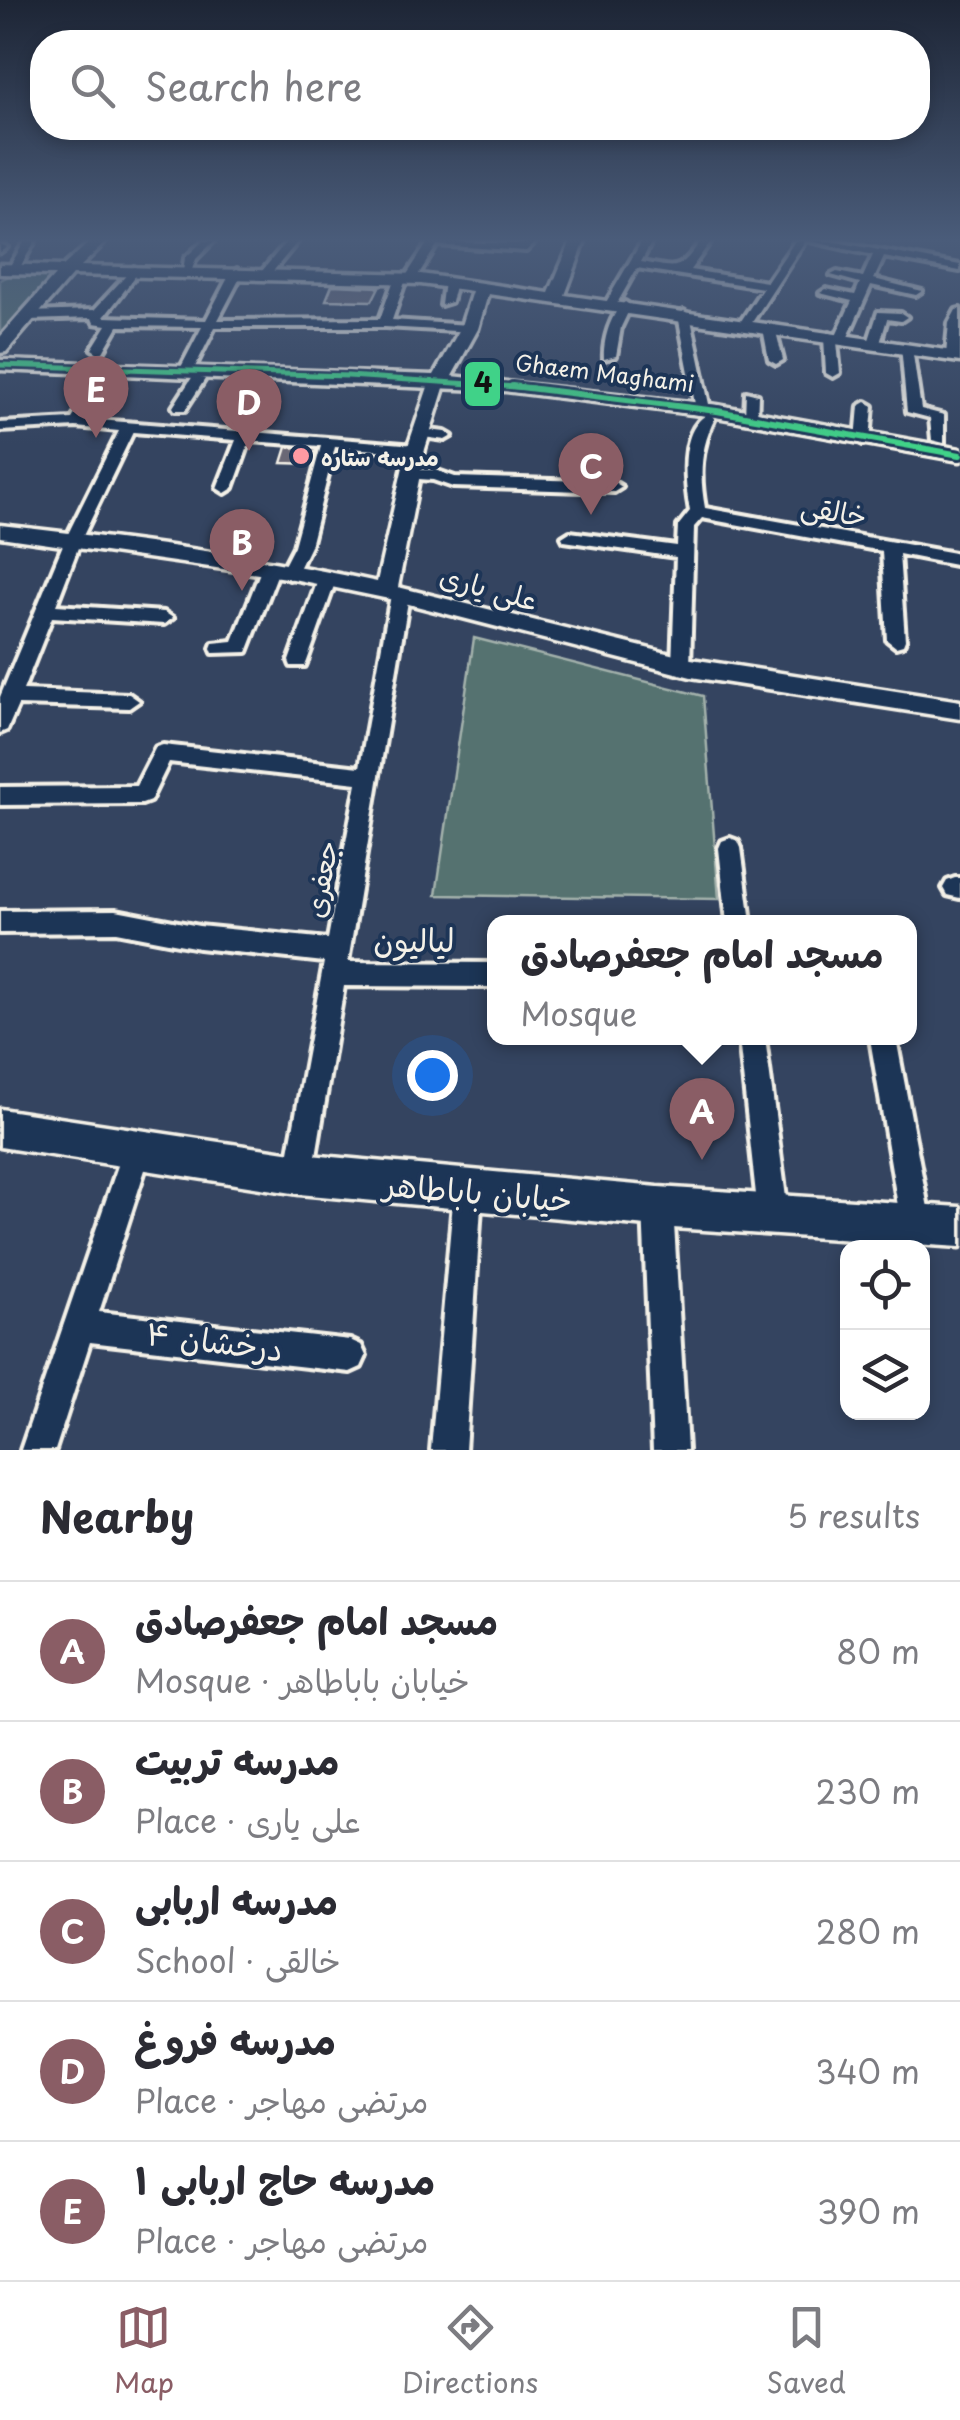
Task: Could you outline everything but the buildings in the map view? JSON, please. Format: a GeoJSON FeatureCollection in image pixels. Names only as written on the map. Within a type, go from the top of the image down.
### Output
{"type":"FeatureCollection","features":[{"type":"Feature","properties":{"kind":"main road"},"geometry":{"type":"LineString","coordinates":[[0,348],[34,309]]}},
{"type":"Feature","properties":{"kind":"main road"},"geometry":{"type":"LineString","coordinates":[[438,384],[469,329],[475,309]]}},
{"type":"Feature","properties":{"kind":"main road"},"geometry":{"type":"LineString","coordinates":[[642,309],[956,356]]}},
{"type":"Feature","properties":{"kind":"main road","name":"Ghaem Maghami"},"geometry":{"type":"LineString","coordinates":[[0,365],[192,375]]}},
{"type":"Feature","properties":{"kind":"main road","name":"Ghaem Maghami"},"geometry":{"type":"LineString","coordinates":[[0,373],[438,384],[752,418],[960,464]]}},
{"type":"Feature","properties":{"kind":"main road","name":"Ghaem Maghami"},"geometry":{"type":"LineString","coordinates":[[705,413],[960,455]]}},
{"type":"Feature","properties":{"kind":"main road","name":"خیابان باباطاهر"},"geometry":{"type":"LineString","coordinates":[[0,1128],[298,1174],[468,1192],[960,1227]]}},
{"type":"Feature","properties":{"kind":"street"},"geometry":{"type":"LineString","coordinates":[[102,309],[98,320],[114,323],[385,323],[469,329]]}},
{"type":"Feature","properties":{"kind":"street"},"geometry":{"type":"LineString","coordinates":[[180,407],[218,309]]}},
{"type":"Feature","properties":{"kind":"street"},"geometry":{"type":"LineString","coordinates":[[385,323],[392,309]]}},
{"type":"Feature","properties":{"kind":"street"},"geometry":{"type":"LineString","coordinates":[[609,356],[618,309]]}},
{"type":"Feature","properties":{"kind":"street"},"geometry":{"type":"LineString","coordinates":[[745,324],[755,309]]}},
{"type":"Feature","properties":{"kind":"street"},"geometry":{"type":"LineString","coordinates":[[833,373],[836,338],[853,309]]}},
{"type":"Feature","properties":{"kind":"street"},"geometry":{"type":"LineString","coordinates":[[28,316],[98,314]]}},
{"type":"Feature","properties":{"kind":"street"},"geometry":{"type":"LineString","coordinates":[[681,666],[686,526],[698,512],[691,478],[693,442],[705,413],[684,315]]}},
{"type":"Feature","properties":{"kind":"street"},"geometry":{"type":"LineString","coordinates":[[874,343],[882,315],[901,317]]}},
{"type":"Feature","properties":{"kind":"street"},"geometry":{"type":"LineString","coordinates":[[956,356],[958,320]]}},
{"type":"Feature","properties":{"kind":"street"},"geometry":{"type":"LineString","coordinates":[[98,348],[114,323]]}},
{"type":"Feature","properties":{"kind":"street"},"geometry":{"type":"LineString","coordinates":[[768,328],[776,360]]}},
{"type":"Feature","properties":{"kind":"street"},"geometry":{"type":"LineString","coordinates":[[906,348],[914,412],[936,416],[939,440]]}},
{"type":"Feature","properties":{"kind":"street"},"geometry":{"type":"LineString","coordinates":[[393,593],[410,475],[438,384]]}},
{"type":"Feature","properties":{"kind":"street"},"geometry":{"type":"LineString","coordinates":[[76,424],[96,393]]}},
{"type":"Feature","properties":{"kind":"street"},"geometry":{"type":"LineString","coordinates":[[751,395],[752,418]]}},
{"type":"Feature","properties":{"kind":"street"},"geometry":{"type":"LineString","coordinates":[[863,440],[866,406]]}},
{"type":"Feature","properties":{"kind":"street"},"geometry":{"type":"LineString","coordinates":[[0,427],[76,424],[329,443],[418,441],[445,436]]}},
{"type":"Feature","properties":{"kind":"street"},"geometry":{"type":"LineString","coordinates":[[0,725],[73,540],[128,427]]}},
{"type":"Feature","properties":{"kind":"street"},"geometry":{"type":"LineString","coordinates":[[225,488],[244,438]]}},
{"type":"Feature","properties":{"kind":"street"},"geometry":{"type":"LineString","coordinates":[[220,648],[240,647],[280,572],[302,546],[329,443]]}},
{"type":"Feature","properties":{"kind":"street"},"geometry":{"type":"LineString","coordinates":[[410,475],[435,475],[453,482],[614,486]]}},
{"type":"Feature","properties":{"kind":"street","name":"خالقی"},"geometry":{"type":"LineString","coordinates":[[698,512],[960,560]]}},
{"type":"Feature","properties":{"kind":"street","name":"علی یاری"},"geometry":{"type":"LineString","coordinates":[[0,531],[327,580],[681,666],[838,696],[960,710]]}},
{"type":"Feature","properties":{"kind":"street"},"geometry":{"type":"LineString","coordinates":[[570,537],[685,553]]}},
{"type":"Feature","properties":{"kind":"street"},"geometry":{"type":"LineString","coordinates":[[890,548],[896,640]]}},
{"type":"Feature","properties":{"kind":"street"},"geometry":{"type":"LineString","coordinates":[[298,660],[327,580]]}},
{"type":"Feature","properties":{"kind":"street","name":"جعفری"},"geometry":{"type":"LineString","coordinates":[[298,1174],[368,776],[393,593]]}},
{"type":"Feature","properties":{"kind":"street"},"geometry":{"type":"LineString","coordinates":[[45,610],[164,618]]}},
{"type":"Feature","properties":{"kind":"street"},"geometry":{"type":"LineString","coordinates":[[10,697],[129,701]]}},
{"type":"Feature","properties":{"kind":"street"},"geometry":{"type":"LineString","coordinates":[[0,796],[142,795],[163,753],[368,776]]}},
{"type":"Feature","properties":{"kind":"street"},"geometry":{"type":"LineString","coordinates":[[730,848],[738,915]]}},
{"type":"Feature","properties":{"kind":"street","name":"لیالیون"},"geometry":{"type":"LineString","coordinates":[[0,922],[116,921],[336,963],[487,974]]}},
{"type":"Feature","properties":{"kind":"street"},"geometry":{"type":"LineString","coordinates":[[753,1045],[773,1212]]}},
{"type":"Feature","properties":{"kind":"street"},"geometry":{"type":"LineString","coordinates":[[885,1045],[916,1224]]}},
{"type":"Feature","properties":{"kind":"street"},"geometry":{"type":"LineString","coordinates":[[38,1450],[137,1150]]}},
{"type":"Feature","properties":{"kind":"street"},"geometry":{"type":"LineString","coordinates":[[448,1450],[468,1192]]}},
{"type":"Feature","properties":{"kind":"street"},"geometry":{"type":"LineString","coordinates":[[658,1207],[670,1450]]}},
{"type":"Feature","properties":{"kind":"street","name":"درخشان ۴"},"geometry":{"type":"LineString","coordinates":[[80,1324],[350,1356]]}},
{"type":"Feature","properties":{"kind":"green space"},"geometry":{"type":"Polygon","coordinates":[[[0,309],[24,309],[0,337],[0,309]]]}},
{"type":"Feature","properties":{"kind":"green space"},"geometry":{"type":"Polygon","coordinates":[[[474,638],[703,696],[719,899],[436,895],[474,638]]]}},
{"type":"Feature","properties":{"kind":"transit line","name":"4"},"geometry":{"type":"LineString","coordinates":[[0,365],[506,385],[717,411],[960,455]]}},
{"type":"Feature","properties":{"kind":"place","name":"مدرسه حاج اربابی ۱"},"geometry":{"type":"Point","coordinates":[96,438]}},
{"type":"Feature","properties":{"kind":"place","name":"مدرسه فروغ"},"geometry":{"type":"Point","coordinates":[249,451]}},
{"type":"Feature","properties":{"kind":"place","name":"مدرسه ستاره"},"geometry":{"type":"Point","coordinates":[301,456]}},
{"type":"Feature","properties":{"kind":"place","name":"مدرسه اربابی"},"geometry":{"type":"Point","coordinates":[591,515]}},
{"type":"Feature","properties":{"kind":"place","name":"مدرسه تربیت"},"geometry":{"type":"Point","coordinates":[242,591]}},
{"type":"Feature","properties":{"kind":"place","name":"مسجد امام جعفرصادق"},"geometry":{"type":"Point","coordinates":[702,1160]}}]}
